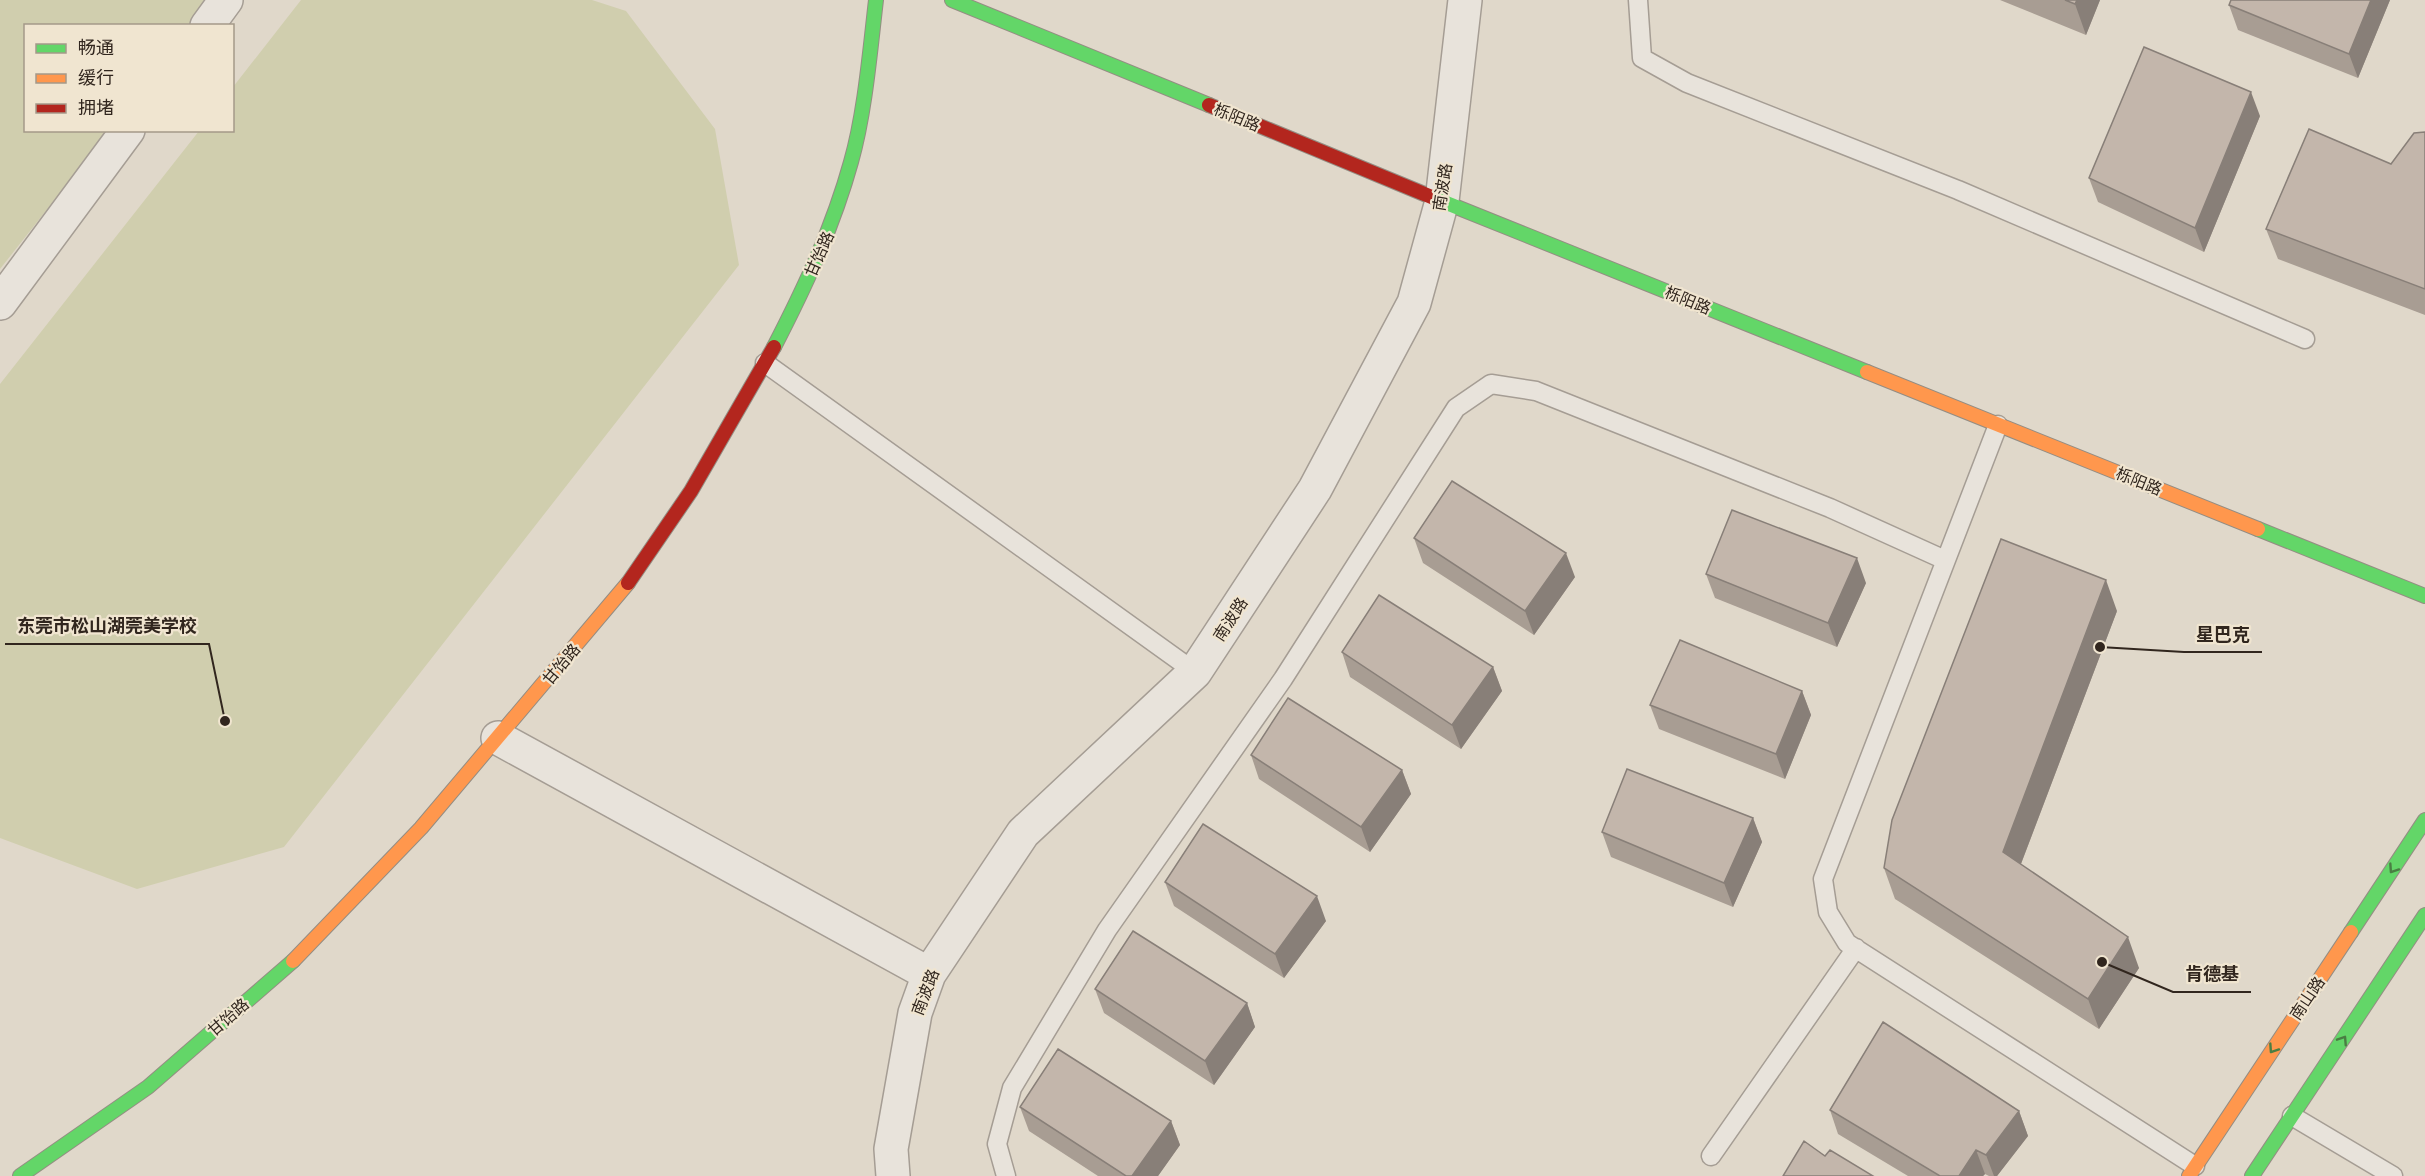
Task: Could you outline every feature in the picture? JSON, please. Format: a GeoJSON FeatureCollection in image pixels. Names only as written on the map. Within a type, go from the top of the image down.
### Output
{"type":"FeatureCollection","features":[{"type":"Feature","properties":{"kind":"street"},"geometry":{"type":"LineString","coordinates":[[208,24],[226,0]]}},
{"type":"Feature","properties":{"kind":"street","name":"甘饴路"},"geometry":{"type":"LineString","coordinates":[[20,1176],[148,1087],[293,961],[422,828],[623,590],[691,492],[765,363],[800,297],[831,230],[852,160],[867,76],[876,0]]}},
{"type":"Feature","properties":{"kind":"street","name":"栎阳路"},"geometry":{"type":"LineString","coordinates":[[952,0],[1442,201],[2425,596]]}},
{"type":"Feature","properties":{"kind":"street","name":"南波路"},"geometry":{"type":"LineString","coordinates":[[893,1176],[891,1149],[913,1024],[929,974],[1023,833],[1195,672],[1315,489],[1414,303],[1442,201],[1465,0]]}},
{"type":"Feature","properties":{"kind":"street"},"geometry":{"type":"LineString","coordinates":[[0,303],[127,132]]}},
{"type":"Feature","properties":{"kind":"street"},"geometry":{"type":"LineString","coordinates":[[498,738],[929,974]]}},
{"type":"Feature","properties":{"kind":"street","name":"南山路"},"geometry":{"type":"LineString","coordinates":[[2192,1171],[2425,820]]}},
{"type":"Feature","properties":{"kind":"street"},"geometry":{"type":"LineString","coordinates":[[2252,1176],[2425,915]]}},
{"type":"Feature","properties":{"kind":"lane"},"geometry":{"type":"LineString","coordinates":[[1638,0],[1642,58],[1687,83],[1958,190],[2305,339]]}},
{"type":"Feature","properties":{"kind":"lane"},"geometry":{"type":"LineString","coordinates":[[765,363],[1195,672]]}},
{"type":"Feature","properties":{"kind":"lane"},"geometry":{"type":"LineString","coordinates":[[1006,1176],[998,1144],[1012,1088],[1107,930],[1283,679],[1456,408],[1491,384],[1536,391],[1830,508],[1945,560]]}},
{"type":"Feature","properties":{"kind":"lane"},"geometry":{"type":"LineString","coordinates":[[1998,425],[1823,879],[1828,912],[1847,943],[2192,1171]]}},
{"type":"Feature","properties":{"kind":"lane"},"geometry":{"type":"LineString","coordinates":[[1711,1156],[1856,948]]}},
{"type":"Feature","properties":{"kind":"lane"},"geometry":{"type":"LineString","coordinates":[[2292,1116],[2393,1176]]}},
{"type":"Feature","properties":{"kind":"shaded area"},"geometry":{"type":"Polygon","coordinates":[[[0,0],[212,0],[192,24],[24,24],[24,132],[108,132],[0,269],[0,0]]]}},
{"type":"Feature","properties":{"kind":"shaded area"},"geometry":{"type":"Polygon","coordinates":[[[301,0],[592,0],[626,11],[715,129],[739,265],[284,847],[137,889],[0,838],[0,384],[198,132],[234,132],[234,86],[301,0]]]}},
{"type":"Feature","properties":{"kind":"building"},"geometry":{"type":"Polygon","coordinates":[[[2065,0],[2077,0],[2075,4],[2065,0]]]}},
{"type":"Feature","properties":{"kind":"building"},"geometry":{"type":"Polygon","coordinates":[[[2231,0],[2371,0],[2349,54],[2229,5],[2231,0]]]}},
{"type":"Feature","properties":{"kind":"building"},"geometry":{"type":"Polygon","coordinates":[[[2144,47],[2251,92],[2195,228],[2089,178],[2144,47]]]}},
{"type":"Feature","properties":{"kind":"building"},"geometry":{"type":"Polygon","coordinates":[[[2309,129],[2391,164],[2414,133],[2425,132],[2425,289],[2266,229],[2309,129]]]}},
{"type":"Feature","properties":{"kind":"building"},"geometry":{"type":"Polygon","coordinates":[[[1452,481],[1566,553],[1525,611],[1414,538],[1452,481]]]}},
{"type":"Feature","properties":{"kind":"building"},"geometry":{"type":"Polygon","coordinates":[[[1732,510],[1857,558],[1828,623],[1706,574],[1732,510]]]}},
{"type":"Feature","properties":{"kind":"building"},"geometry":{"type":"Polygon","coordinates":[[[2001,539],[2106,580],[2003,852],[2128,937],[2088,999],[1884,868],[1892,820],[2001,539]]]}},
{"type":"Feature","properties":{"kind":"building"},"geometry":{"type":"Polygon","coordinates":[[[1379,595],[1493,667],[1452,725],[1342,652],[1379,595]]]}},
{"type":"Feature","properties":{"kind":"building"},"geometry":{"type":"Polygon","coordinates":[[[1680,640],[1802,691],[1776,754],[1650,705],[1680,640]]]}},
{"type":"Feature","properties":{"kind":"building"},"geometry":{"type":"Polygon","coordinates":[[[1288,698],[1402,770],[1361,827],[1251,755],[1288,698]]]}},
{"type":"Feature","properties":{"kind":"building"},"geometry":{"type":"Polygon","coordinates":[[[1627,769],[1753,818],[1724,883],[1602,832],[1627,769]]]}},
{"type":"Feature","properties":{"kind":"building"},"geometry":{"type":"Polygon","coordinates":[[[1203,824],[1317,896],[1275,954],[1165,882],[1203,824]]]}},
{"type":"Feature","properties":{"kind":"building"},"geometry":{"type":"Polygon","coordinates":[[[1133,931],[1247,1003],[1205,1061],[1095,989],[1133,931]]]}},
{"type":"Feature","properties":{"kind":"building"},"geometry":{"type":"Polygon","coordinates":[[[1883,1022],[2019,1111],[1986,1155],[1976,1150],[1959,1176],[1940,1176],[1830,1110],[1883,1022]]]}},
{"type":"Feature","properties":{"kind":"building"},"geometry":{"type":"Polygon","coordinates":[[[1058,1049],[1171,1121],[1132,1176],[1126,1176],[1020,1107],[1058,1049]]]}},
{"type":"Feature","properties":{"kind":"building"},"geometry":{"type":"Polygon","coordinates":[[[1804,1141],[1825,1156],[1830,1150],[1873,1176],[1783,1176],[1804,1141]]]}},
{"type":"Feature","properties":{"kind":"traffic: fast"},"geometry":{"type":"LineString","coordinates":[[774,347],[797,302],[844,186],[856,143],[863,103],[876,0]]}},
{"type":"Feature","properties":{"kind":"traffic: fast"},"geometry":{"type":"LineString","coordinates":[[952,0],[1209,105]]}},
{"type":"Feature","properties":{"kind":"traffic: fast"},"geometry":{"type":"LineString","coordinates":[[1434,198],[1867,372]]}},
{"type":"Feature","properties":{"kind":"traffic: fast"},"geometry":{"type":"LineString","coordinates":[[2258,529],[2425,596]]}},
{"type":"Feature","properties":{"kind":"traffic: fast"},"geometry":{"type":"LineString","coordinates":[[2351,932],[2425,820]]}},
{"type":"Feature","properties":{"kind":"traffic: fast"},"geometry":{"type":"LineString","coordinates":[[2252,1176],[2425,915]]}},
{"type":"Feature","properties":{"kind":"traffic: fast"},"geometry":{"type":"LineString","coordinates":[[20,1176],[148,1087],[293,961]]}},
{"type":"Feature","properties":{"kind":"traffic: slow"},"geometry":{"type":"LineString","coordinates":[[1867,372],[2258,529]]}},
{"type":"Feature","properties":{"kind":"traffic: slow"},"geometry":{"type":"LineString","coordinates":[[293,961],[421,828],[628,583]]}},
{"type":"Feature","properties":{"kind":"traffic: slow"},"geometry":{"type":"LineString","coordinates":[[2189,1176],[2351,932]]}},
{"type":"Feature","properties":{"kind":"traffic: jam"},"geometry":{"type":"LineString","coordinates":[[1209,105],[1434,198]]}},
{"type":"Feature","properties":{"kind":"traffic: jam"},"geometry":{"type":"LineString","coordinates":[[628,583],[691,491],[774,347]]}},
{"type":"Feature","properties":{"kind":"place","name":"星巴克"},"geometry":{"type":"Point","coordinates":[2100,647]}},
{"type":"Feature","properties":{"kind":"place","name":"东莞市松山湖莞美学校"},"geometry":{"type":"Point","coordinates":[225,721]}},
{"type":"Feature","properties":{"kind":"place","name":"肯德基"},"geometry":{"type":"Point","coordinates":[2102,962]}}]}
